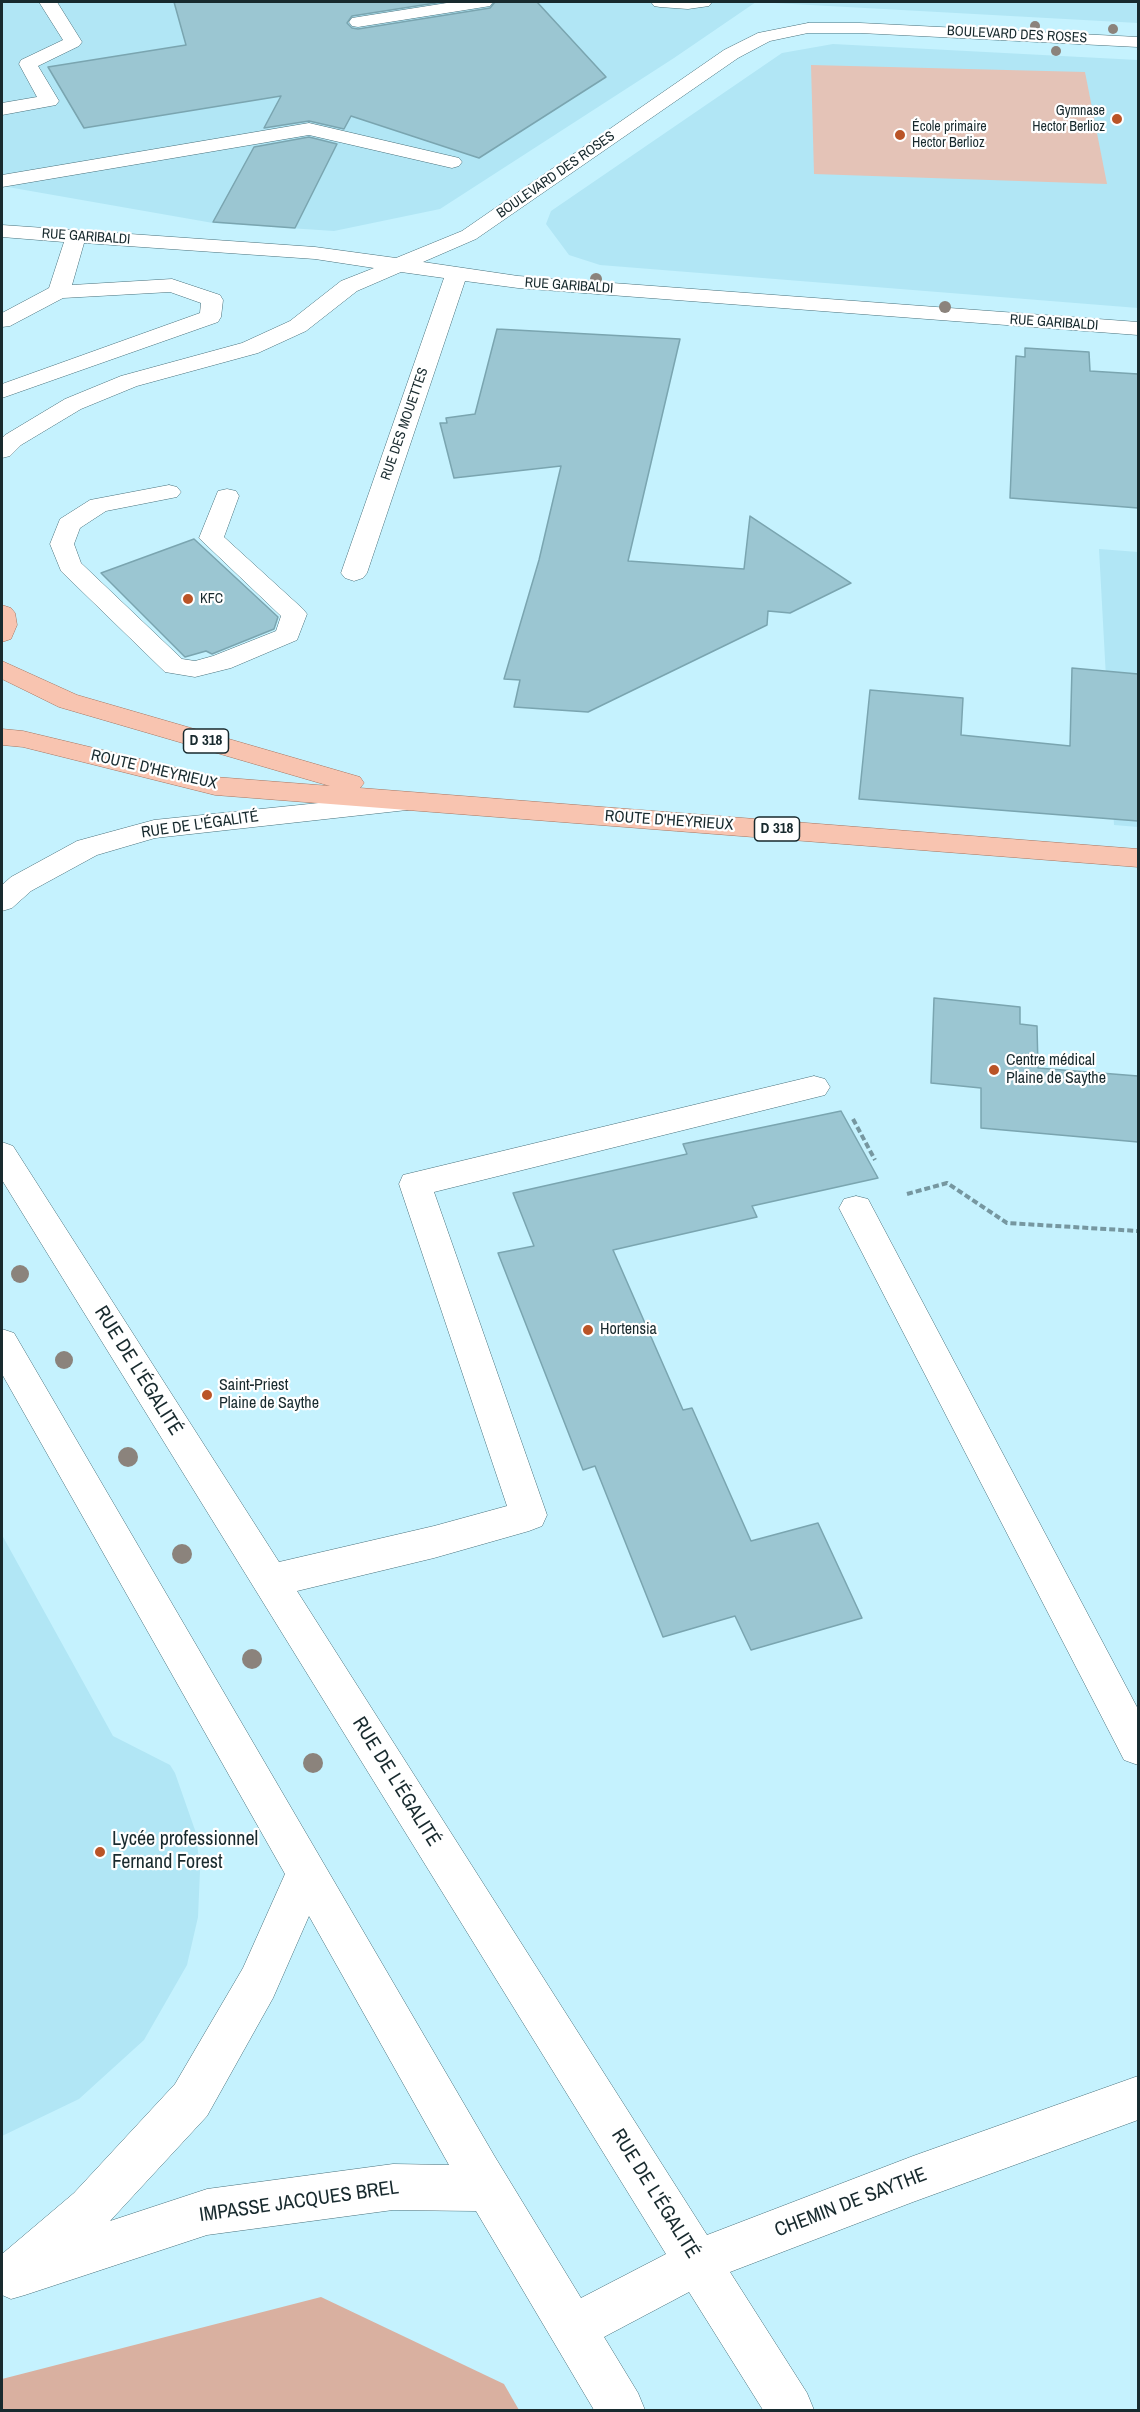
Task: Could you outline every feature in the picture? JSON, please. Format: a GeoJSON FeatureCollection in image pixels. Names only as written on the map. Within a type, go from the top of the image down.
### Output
{"type":"FeatureCollection","features":[{"type":"Feature","properties":{"kind":"main road"},"geometry":{"type":"LineString","coordinates":[[2,613],[4,625],[2,634]]}},
{"type":"Feature","properties":{"kind":"main road","name":"ROUTE D'HEYRIEUX"},"geometry":{"type":"LineString","coordinates":[[2,669],[68,701],[415,802]]}},
{"type":"Feature","properties":{"kind":"main road","name":"ROUTE D'HEYRIEUX"},"geometry":{"type":"LineString","coordinates":[[2,737],[23,739],[215,786],[1138,858]]}},
{"type":"Feature","properties":{"kind":"street"},"geometry":{"type":"LineString","coordinates":[[2,109],[49,101],[28,64],[73,42],[48,2]]}},
{"type":"Feature","properties":{"kind":"street"},"geometry":{"type":"LineString","coordinates":[[371,39],[353,15],[484,2]]}},
{"type":"Feature","properties":{"kind":"street"},"geometry":{"type":"LineString","coordinates":[[660,2],[688,4],[704,2]]}},
{"type":"Feature","properties":{"kind":"street","name":"BOULEVARD DES ROSES"},"geometry":{"type":"LineString","coordinates":[[2,451],[13,440],[73,404],[129,381],[250,348],[298,326],[350,286],[469,235],[731,54],[764,37],[808,28],[860,28],[1138,42]]}},
{"type":"Feature","properties":{"kind":"street"},"geometry":{"type":"LineString","coordinates":[[2,181],[309,129],[452,162]]}},
{"type":"Feature","properties":{"kind":"street","name":"RUE GARIBALDI"},"geometry":{"type":"LineString","coordinates":[[2,231],[315,254],[518,282],[1138,329]]}},
{"type":"Feature","properties":{"kind":"street"},"geometry":{"type":"LineString","coordinates":[[58,292],[76,236]]}},
{"type":"Feature","properties":{"kind":"street","name":"RUE DES MOUETTES"},"geometry":{"type":"LineString","coordinates":[[354,573],[456,275]]}},
{"type":"Feature","properties":{"kind":"street"},"geometry":{"type":"LineString","coordinates":[[2,321],[58,292],[172,285],[212,300],[210,317],[2,391]]}},
{"type":"Feature","properties":{"kind":"street"},"geometry":{"type":"LineString","coordinates":[[169,492],[99,506],[69,524],[62,544],[70,566],[174,666],[195,669],[222,662],[288,635],[294,614],[211,538],[227,496]]}},
{"type":"Feature","properties":{"kind":"street","name":"RUE DE L'ÉGALITÉ"},"geometry":{"type":"LineString","coordinates":[[2,901],[21,884],[87,848],[154,829],[415,802]]}},
{"type":"Feature","properties":{"kind":"street"},"geometry":{"type":"LineString","coordinates":[[269,1581],[434,1542],[529,1515],[415,1184],[814,1087]]}},
{"type":"Feature","properties":{"kind":"street","name":"RUE DE L'ÉGALITÉ"},"geometry":{"type":"LineString","coordinates":[[2,1154],[790,2410]]}},
{"type":"Feature","properties":{"kind":"street"},"geometry":{"type":"LineString","coordinates":[[856,1208],[1138,1747]]}},
{"type":"Feature","properties":{"kind":"street"},"geometry":{"type":"LineString","coordinates":[[2,1343],[155,1614],[307,1872],[488,2188],[621,2410]]}},
{"type":"Feature","properties":{"kind":"street","name":"IMPASSE JACQUES BREL"},"geometry":{"type":"LineString","coordinates":[[6,2278],[90,2209],[190,2100],[258,1983],[307,1872]]}},
{"type":"Feature","properties":{"kind":"street","name":"CHEMIN DE SAYTHE"},"geometry":{"type":"LineString","coordinates":[[572,2328],[698,2262],[913,2179],[1138,2098]]}},
{"type":"Feature","properties":{"kind":"street","name":"IMPASSE JACQUES BREL"},"geometry":{"type":"LineString","coordinates":[[6,2278],[207,2212],[393,2187],[488,2188]]}},
{"type":"Feature","properties":{"kind":"path"},"geometry":{"type":"LineString","coordinates":[[814,1087],[845,1104],[896,1197]]}},
{"type":"Feature","properties":{"kind":"path"},"geometry":{"type":"LineString","coordinates":[[856,1208],[948,1183],[1006,1223],[1138,1231]]}},
{"type":"Feature","properties":{"kind":"shaded area"},"geometry":{"type":"Polygon","coordinates":[[[2,2],[756,2],[674,58],[440,209],[334,231],[213,223],[2,186],[2,2]]]}},
{"type":"Feature","properties":{"kind":"shaded area"},"geometry":{"type":"Polygon","coordinates":[[[756,2],[1138,2],[1138,23],[756,2]]]}},
{"type":"Feature","properties":{"kind":"shaded area","name":"École primaire Hector Berlioz"},"geometry":{"type":"Polygon","coordinates":[[[833,44],[1138,60],[1138,308],[600,265],[569,255],[546,224],[551,211],[782,53],[833,44]]]}},
{"type":"Feature","properties":{"kind":"shaded area"},"geometry":{"type":"Polygon","coordinates":[[[811,65],[1085,72],[1107,184],[814,174],[811,65]]]}},
{"type":"Feature","properties":{"kind":"shaded area"},"geometry":{"type":"Polygon","coordinates":[[[1099,549],[1138,552],[1138,827],[1114,825],[1099,549]]]}},
{"type":"Feature","properties":{"kind":"shaded area","name":"Lycée professionnel Fernand Forest"},"geometry":{"type":"Polygon","coordinates":[[[2,1535],[113,1736],[170,1765],[175,1773],[196,1833],[200,1871],[198,1917],[187,1965],[144,2040],[79,2099],[2,2136],[2,1535]]]}},
{"type":"Feature","properties":{"kind":"shaded area"},"geometry":{"type":"Polygon","coordinates":[[[321,2297],[504,2384],[519,2410],[2,2410],[2,2379],[321,2297]]]}},
{"type":"Feature","properties":{"kind":"building"},"geometry":{"type":"Polygon","coordinates":[[[174,2],[442,2],[352,16],[347,23],[352,28],[358,29],[490,8],[495,2],[537,2],[606,77],[479,158],[351,116],[344,129],[309,121],[264,128],[281,96],[84,128],[48,67],[186,45],[174,2]]]}},
{"type":"Feature","properties":{"kind":"building"},"geometry":{"type":"Polygon","coordinates":[[[309,137],[337,144],[295,228],[213,222],[254,147],[309,137]]]}},
{"type":"Feature","properties":{"kind":"building"},"geometry":{"type":"Polygon","coordinates":[[[497,329],[680,339],[628,561],[744,569],[750,516],[851,583],[790,613],[768,611],[767,625],[588,712],[514,707],[520,680],[504,679],[539,560],[561,466],[454,478],[440,423],[447,423],[446,418],[475,414],[497,329]]]}},
{"type":"Feature","properties":{"kind":"building"},"geometry":{"type":"Polygon","coordinates":[[[1025,348],[1089,352],[1090,371],[1138,374],[1138,508],[1010,498],[1016,356],[1025,357],[1025,348]]]}},
{"type":"Feature","properties":{"kind":"building"},"geometry":{"type":"Polygon","coordinates":[[[194,539],[278,617],[274,629],[212,654],[206,651],[185,657],[101,573],[194,539]]]}},
{"type":"Feature","properties":{"kind":"building"},"geometry":{"type":"Polygon","coordinates":[[[1072,668],[1138,674],[1138,821],[859,799],[870,690],[963,698],[961,735],[1070,746],[1072,668]]]}},
{"type":"Feature","properties":{"kind":"building","name":"Centre médical Plaine de Saythe"},"geometry":{"type":"Polygon","coordinates":[[[934,998],[1020,1007],[1020,1024],[1037,1026],[1038,1068],[1138,1076],[1138,1142],[981,1128],[981,1088],[931,1083],[934,998]]]}},
{"type":"Feature","properties":{"kind":"building","name":"Hortensia"},"geometry":{"type":"Polygon","coordinates":[[[841,1111],[878,1178],[752,1206],[757,1217],[613,1250],[683,1410],[692,1408],[751,1541],[818,1523],[862,1618],[751,1650],[735,1616],[663,1637],[595,1466],[583,1470],[498,1253],[534,1246],[513,1193],[687,1154],[683,1144],[841,1111]]]}},
{"type":"Feature","properties":{"kind":"place","name":"Gymnase Hector Berlioz"},"geometry":{"type":"Point","coordinates":[1117,119]}},
{"type":"Feature","properties":{"kind":"place","name":"École primaire Hector Berlioz"},"geometry":{"type":"Point","coordinates":[900,135]}},
{"type":"Feature","properties":{"kind":"place","name":"KFC"},"geometry":{"type":"Point","coordinates":[188,599]}},
{"type":"Feature","properties":{"kind":"place","name":"Centre médical Plaine de Saythe"},"geometry":{"type":"Point","coordinates":[994,1070]}},
{"type":"Feature","properties":{"kind":"place","name":"Hortensia"},"geometry":{"type":"Point","coordinates":[588,1330]}},
{"type":"Feature","properties":{"kind":"place","name":"Saint-Priest Plaine de Saythe"},"geometry":{"type":"Point","coordinates":[207,1395]}},
{"type":"Feature","properties":{"kind":"place","name":"Lycée professionnel Fernand Forest"},"geometry":{"type":"Point","coordinates":[100,1852]}}]}
